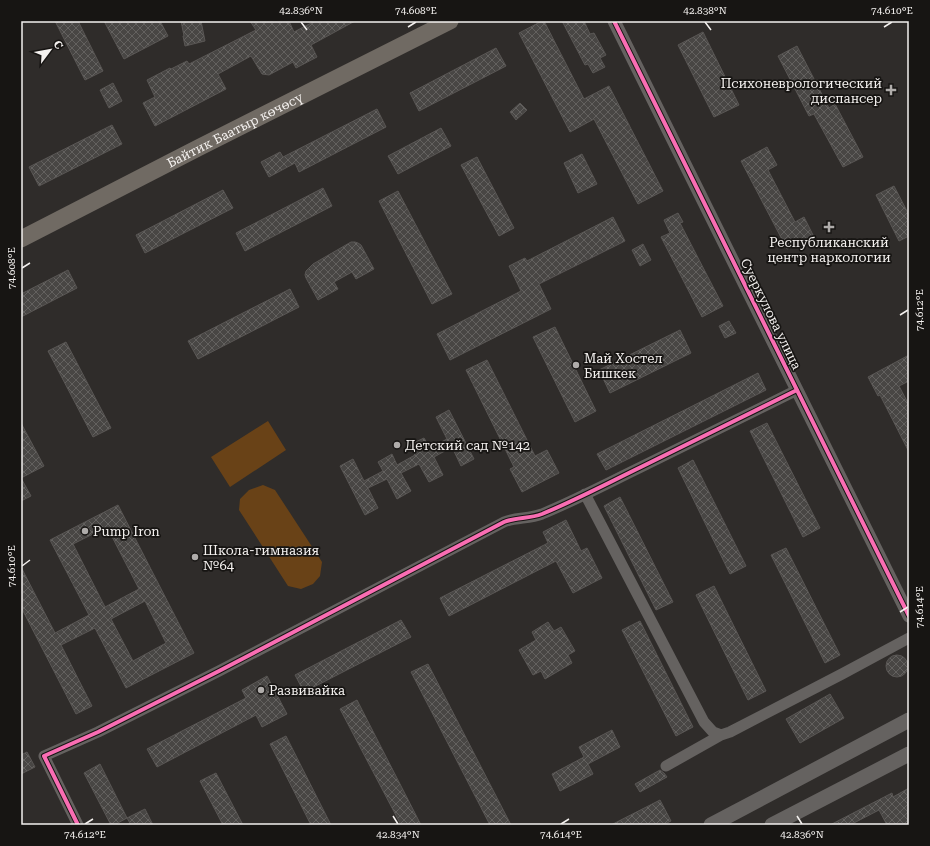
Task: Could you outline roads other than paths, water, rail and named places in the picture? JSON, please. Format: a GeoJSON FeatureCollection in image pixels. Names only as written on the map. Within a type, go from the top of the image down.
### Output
{"type":"FeatureCollection","features":[{"type":"Feature","properties":{"kind":"main road","name":"Байтик Баатыр көчөсү"},"geometry":{"type":"LineString","coordinates":[[21,239],[450,21]]}},
{"type":"Feature","properties":{"kind":"main road"},"geometry":{"type":"LineString","coordinates":[[711,825],[909,720]]}},
{"type":"Feature","properties":{"kind":"main road"},"geometry":{"type":"LineString","coordinates":[[772,825],[909,754]]}},
{"type":"Feature","properties":{"kind":"street","name":"Суеркулова улица"},"geometry":{"type":"LineString","coordinates":[[614,21],[909,616]]}},
{"type":"Feature","properties":{"kind":"street"},"geometry":{"type":"LineString","coordinates":[[78,825],[44,756],[98,732],[219,671],[504,522],[511,519],[538,515],[585,494],[797,390]]}},
{"type":"Feature","properties":{"kind":"street"},"geometry":{"type":"LineString","coordinates":[[585,494],[704,722],[713,732],[722,735]]}},
{"type":"Feature","properties":{"kind":"street"},"geometry":{"type":"LineString","coordinates":[[666,766],[722,735],[909,638]]}},
{"type":"Feature","properties":{"kind":"place","name":"Психоневрологический диспансер"},"geometry":{"type":"Point","coordinates":[891,90]}},
{"type":"Feature","properties":{"kind":"place","name":"Республиканский центр наркологии"},"geometry":{"type":"Point","coordinates":[829,227]}},
{"type":"Feature","properties":{"kind":"place","name":"Май Хостел Бишкек"},"geometry":{"type":"Point","coordinates":[576,365]}},
{"type":"Feature","properties":{"kind":"place","name":"Детский сад №142"},"geometry":{"type":"Point","coordinates":[397,445]}},
{"type":"Feature","properties":{"kind":"place","name":"Pump Iron"},"geometry":{"type":"Point","coordinates":[85,531]}},
{"type":"Feature","properties":{"kind":"place","name":"Школа-гимназия №64"},"geometry":{"type":"Point","coordinates":[195,557]}},
{"type":"Feature","properties":{"kind":"place","name":"Развивайка"},"geometry":{"type":"Point","coordinates":[261,690]}}]}
